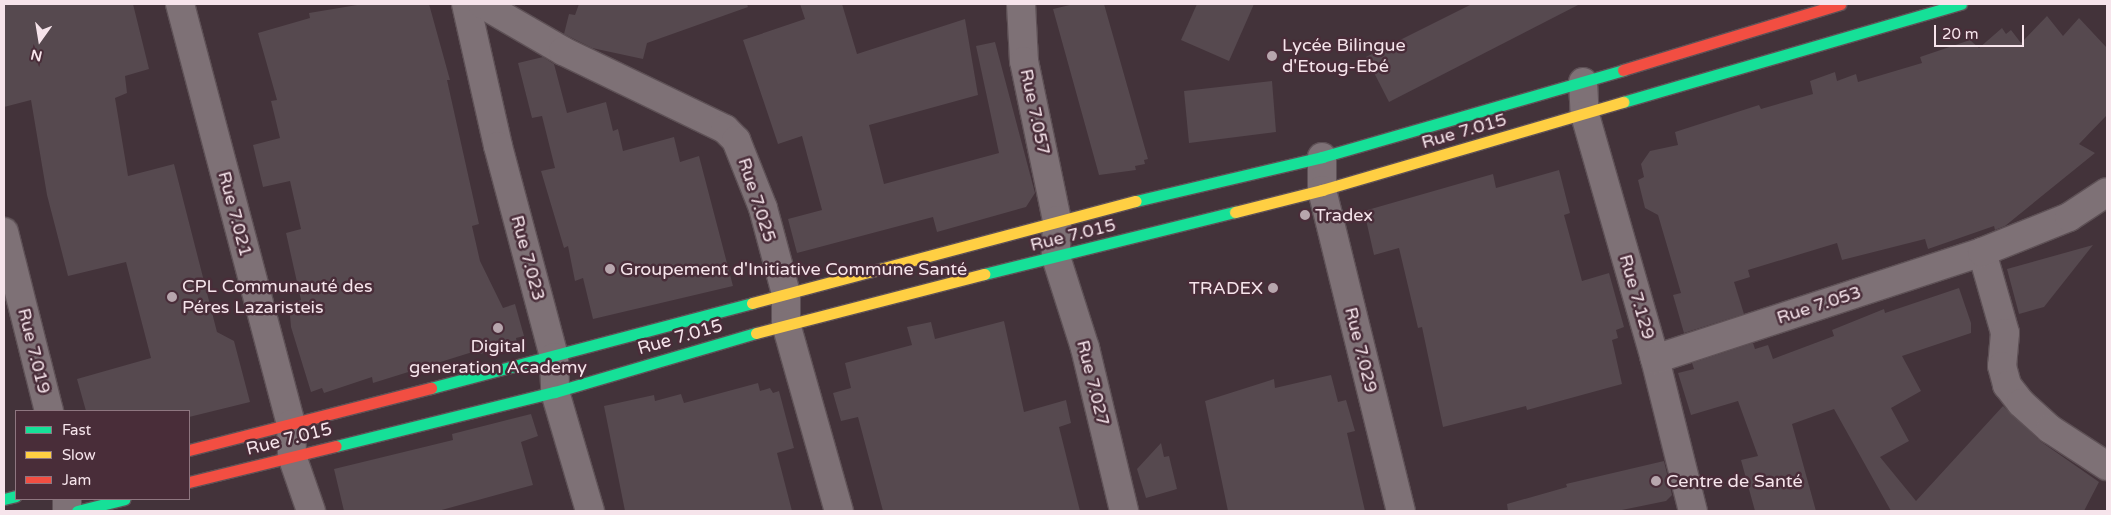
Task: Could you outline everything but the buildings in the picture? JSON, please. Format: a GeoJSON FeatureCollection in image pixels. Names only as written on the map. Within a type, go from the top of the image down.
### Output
{"type":"FeatureCollection","features":[{"type":"Feature","properties":{"kind":"main road","name":"Rue 7.015"},"geometry":{"type":"LineString","coordinates":[[190,450],[554,357],[1056,220],[1322,157],[1583,82],[1840,4]]}},
{"type":"Feature","properties":{"kind":"main road","name":"Rue 7.015"},"geometry":{"type":"LineString","coordinates":[[190,482],[554,392],[786,324],[1322,190],[1961,4]]}},
{"type":"Feature","properties":{"kind":"main road"},"geometry":{"type":"LineString","coordinates":[[77,511],[121,500]]}},
{"type":"Feature","properties":{"kind":"street","name":"Rue 7.021"},"geometry":{"type":"LineString","coordinates":[[180,4],[290,424],[292,456],[311,511]]}},
{"type":"Feature","properties":{"kind":"street","name":"Rue 7.023"},"geometry":{"type":"LineString","coordinates":[[466,4],[498,146],[554,357],[554,392],[590,511]]}},
{"type":"Feature","properties":{"kind":"street","name":"Rue 7.025"},"geometry":{"type":"LineString","coordinates":[[482,4],[563,51],[725,129],[736,140],[749,168],[786,294],[786,324],[839,511]]}},
{"type":"Feature","properties":{"kind":"street","name":"Rue 7.057"},"geometry":{"type":"LineString","coordinates":[[1021,4],[1024,61],[1056,220],[1056,257]]}},
{"type":"Feature","properties":{"kind":"street","name":"Rue 7.129"},"geometry":{"type":"LineString","coordinates":[[1583,82],[1584,115],[1655,358],[1694,511]]}},
{"type":"Feature","properties":{"kind":"street"},"geometry":{"type":"LineString","coordinates":[[1322,157],[1322,190]]}},
{"type":"Feature","properties":{"kind":"street","name":"Rue 7.029"},"geometry":{"type":"LineString","coordinates":[[1322,190],[1401,511]]}},
{"type":"Feature","properties":{"kind":"street","name":"Rue 7.053"},"geometry":{"type":"LineString","coordinates":[[1655,358],[1982,252],[2069,217],[2107,192]]}},
{"type":"Feature","properties":{"kind":"street","name":"Rue 7.019"},"geometry":{"type":"LineString","coordinates":[[4,232],[49,410]]}},
{"type":"Feature","properties":{"kind":"street"},"geometry":{"type":"LineString","coordinates":[[1982,252],[2005,332],[2002,366],[2007,385],[2021,403],[2050,429],[2107,466]]}},
{"type":"Feature","properties":{"kind":"street","name":"Rue 7.027"},"geometry":{"type":"LineString","coordinates":[[1056,257],[1085,348],[1124,511]]}},
{"type":"Feature","properties":{"kind":"traffic: fast"},"geometry":{"type":"LineString","coordinates":[[1623,102],[1961,4]]}},
{"type":"Feature","properties":{"kind":"traffic: fast"},"geometry":{"type":"LineString","coordinates":[[1136,201],[1322,157],[1623,70]]}},
{"type":"Feature","properties":{"kind":"traffic: fast"},"geometry":{"type":"LineString","coordinates":[[984,274],[1235,212]]}},
{"type":"Feature","properties":{"kind":"traffic: fast"},"geometry":{"type":"LineString","coordinates":[[431,388],[752,303]]}},
{"type":"Feature","properties":{"kind":"traffic: fast"},"geometry":{"type":"LineString","coordinates":[[336,446],[555,392],[756,333]]}},
{"type":"Feature","properties":{"kind":"traffic: fast"},"geometry":{"type":"LineString","coordinates":[[4,499],[15,496]]}},
{"type":"Feature","properties":{"kind":"traffic: fast"},"geometry":{"type":"LineString","coordinates":[[77,511],[121,500]]}},
{"type":"Feature","properties":{"kind":"traffic: slow"},"geometry":{"type":"LineString","coordinates":[[1235,212],[1322,190],[1623,102]]}},
{"type":"Feature","properties":{"kind":"traffic: slow"},"geometry":{"type":"LineString","coordinates":[[752,303],[1136,201]]}},
{"type":"Feature","properties":{"kind":"traffic: slow"},"geometry":{"type":"LineString","coordinates":[[756,333],[984,274]]}},
{"type":"Feature","properties":{"kind":"traffic: jam"},"geometry":{"type":"LineString","coordinates":[[1623,70],[1840,4]]}},
{"type":"Feature","properties":{"kind":"traffic: jam"},"geometry":{"type":"LineString","coordinates":[[190,450],[431,388]]}},
{"type":"Feature","properties":{"kind":"traffic: jam"},"geometry":{"type":"LineString","coordinates":[[190,482],[336,446]]}},
{"type":"Feature","properties":{"kind":"place","name":"Lycée Bilingue d'Etoug-Ebé"},"geometry":{"type":"Point","coordinates":[1272,56]}},
{"type":"Feature","properties":{"kind":"place","name":"Tradex"},"geometry":{"type":"Point","coordinates":[1305,215]}},
{"type":"Feature","properties":{"kind":"place","name":"Groupement d'Initiative Commune Santé"},"geometry":{"type":"Point","coordinates":[610,269]}},
{"type":"Feature","properties":{"kind":"place","name":"TRADEX"},"geometry":{"type":"Point","coordinates":[1273,288]}},
{"type":"Feature","properties":{"kind":"place","name":"CPL Communauté des Péres Lazaristeis"},"geometry":{"type":"Point","coordinates":[172,297]}},
{"type":"Feature","properties":{"kind":"place","name":"Digital generation Academy"},"geometry":{"type":"Point","coordinates":[498,328]}},
{"type":"Feature","properties":{"kind":"place","name":"Centre de Santé"},"geometry":{"type":"Point","coordinates":[1656,481]}}]}
